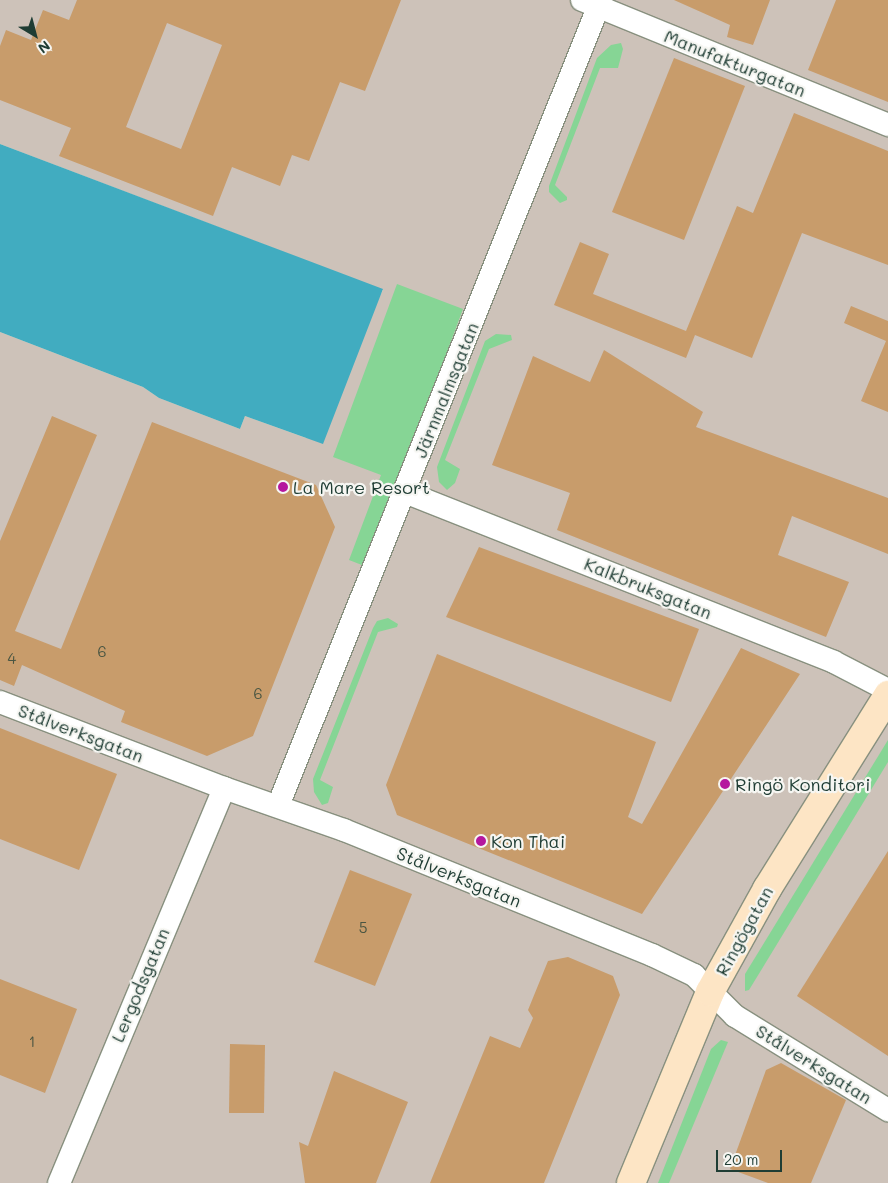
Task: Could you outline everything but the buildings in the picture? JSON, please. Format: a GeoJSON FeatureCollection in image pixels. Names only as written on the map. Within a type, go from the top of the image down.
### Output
{"type":"FeatureCollection","features":[{"type":"Feature","properties":{"kind":"street","name":"Manufakturgatan"},"geometry":{"type":"LineString","coordinates":[[594,2],[888,125]]}},
{"type":"Feature","properties":{"kind":"street","name":"Järnmalmsgatan"},"geometry":{"type":"LineString","coordinates":[[278,806],[405,492],[594,2]]}},
{"type":"Feature","properties":{"kind":"street","name":"Kalkbruksgatan"},"geometry":{"type":"LineString","coordinates":[[405,492],[834,662],[888,690]]}},
{"type":"Feature","properties":{"kind":"street","name":"Ringögatan"},"geometry":{"type":"LineString","coordinates":[[631,1183],[710,992],[767,889],[888,695]]}},
{"type":"Feature","properties":{"kind":"street","name":"Stålverksgatan"},"geometry":{"type":"LineString","coordinates":[[0,702],[224,788],[278,806],[652,955],[694,975],[735,1016],[888,1110]]}},
{"type":"Feature","properties":{"kind":"street","name":"Lergodsgatan"},"geometry":{"type":"LineString","coordinates":[[59,1183],[224,788]]}},
{"type":"Feature","properties":{"kind":"shaded area"},"geometry":{"type":"Polygon","coordinates":[[[0,0],[888,0],[888,1183],[0,1183],[0,332],[143,387],[159,398],[240,429],[245,416],[306,438],[383,290],[0,144],[0,0]]]}},
{"type":"Feature","properties":{"kind":"green space"},"geometry":{"type":"Polygon","coordinates":[[[621,43],[623,49],[618,68],[600,68],[555,185],[567,197],[567,200],[560,203],[549,192],[549,186],[597,58],[611,45],[621,43]]]}},
{"type":"Feature","properties":{"kind":"green space"},"geometry":{"type":"Polygon","coordinates":[[[397,284],[463,309],[367,567],[349,560],[381,475],[333,457],[397,284]]]}},
{"type":"Feature","properties":{"kind":"green space"},"geometry":{"type":"Polygon","coordinates":[[[496,334],[511,335],[512,340],[489,349],[445,460],[460,469],[455,483],[447,490],[439,482],[437,467],[485,341],[496,334]]]}},
{"type":"Feature","properties":{"kind":"green space"},"geometry":{"type":"Polygon","coordinates":[[[388,618],[398,624],[397,627],[378,632],[320,780],[333,787],[328,803],[322,805],[314,792],[313,779],[373,628],[377,621],[388,618]]]}},
{"type":"Feature","properties":{"kind":"green space"},"geometry":{"type":"Polygon","coordinates":[[[888,740],[888,762],[749,990],[745,991],[745,974],[888,740]]]}},
{"type":"Feature","properties":{"kind":"green space"},"geometry":{"type":"Polygon","coordinates":[[[721,1040],[728,1042],[669,1183],[658,1183],[711,1049],[721,1040]]]}},
{"type":"Feature","properties":{"kind":"water"},"geometry":{"type":"Polygon","coordinates":[[[0,144],[383,289],[323,444],[245,416],[240,429],[159,398],[143,387],[0,332],[0,144]]]}},
{"type":"Feature","properties":{"kind":"place","name":"La Mare Resort"},"geometry":{"type":"Point","coordinates":[283,487]}},
{"type":"Feature","properties":{"kind":"place","name":"Ringö Konditori"},"geometry":{"type":"Point","coordinates":[725,784]}},
{"type":"Feature","properties":{"kind":"place","name":"Kon Thai"},"geometry":{"type":"Point","coordinates":[481,841]}}]}
